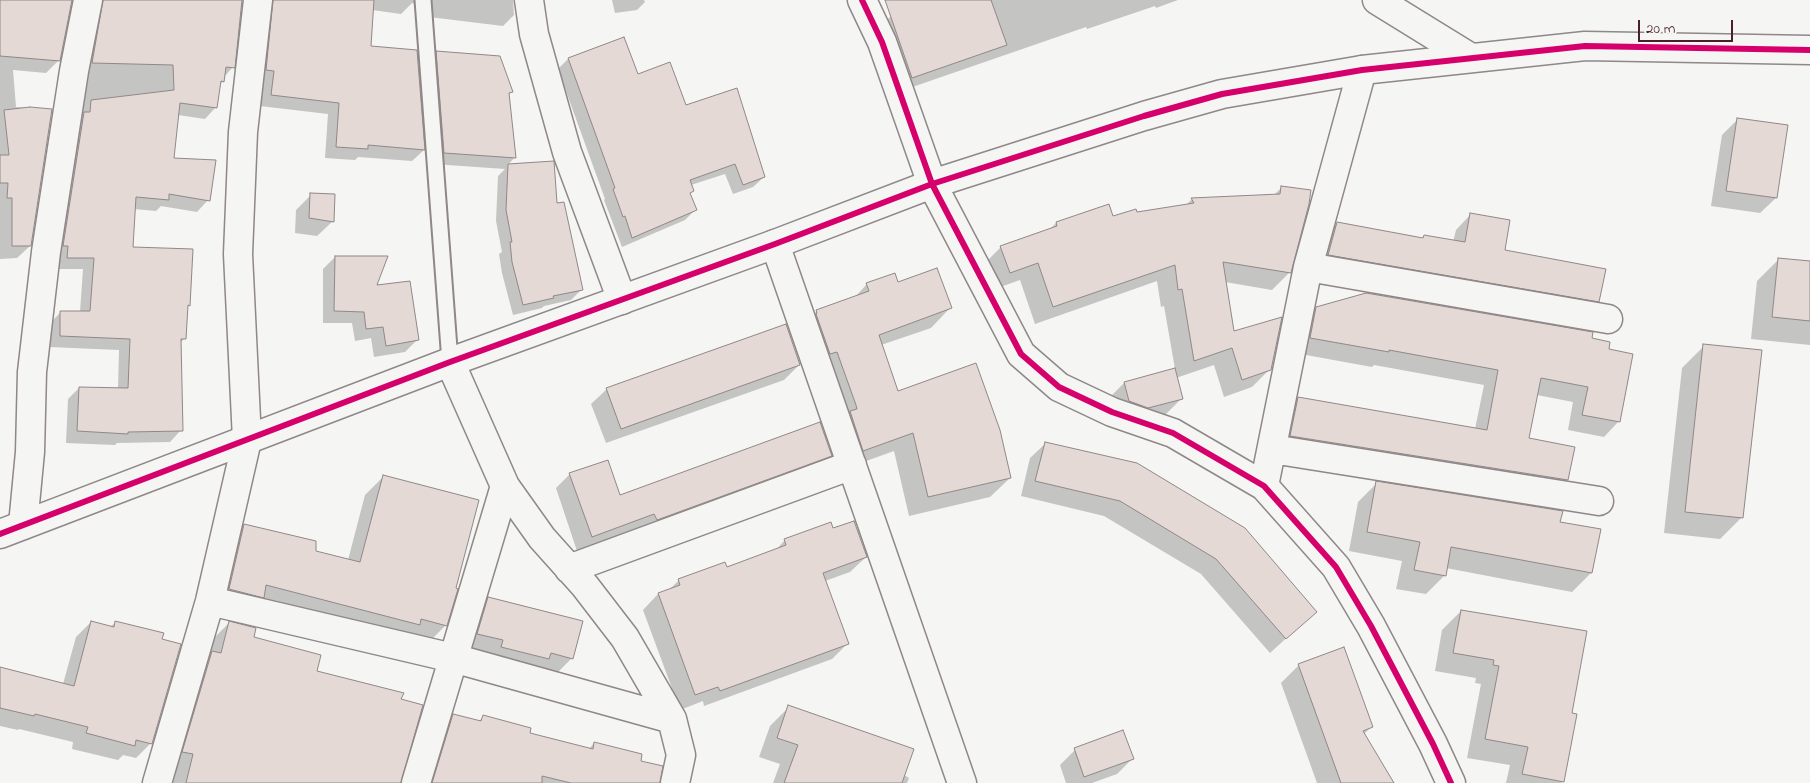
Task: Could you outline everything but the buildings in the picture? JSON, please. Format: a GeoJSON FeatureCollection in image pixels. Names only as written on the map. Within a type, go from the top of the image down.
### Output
{"type":"FeatureCollection","features":[{"type":"Feature","properties":{"kind":"street"},"geometry":{"type":"LineString","coordinates":[[12,530],[30,452],[32,372],[44,271],[74,71],[88,0]]}},
{"type":"Feature","properties":{"kind":"street"},"geometry":{"type":"LineString","coordinates":[[157,783],[210,601],[247,440],[238,254],[243,132],[258,0]]}},
{"type":"Feature","properties":{"kind":"street"},"geometry":{"type":"LineString","coordinates":[[529,0],[534,34],[567,152],[622,300]]}},
{"type":"Feature","properties":{"kind":"street"},"geometry":{"type":"LineString","coordinates":[[862,0],[882,42],[932,184],[1021,354],[1059,387],[1112,412],[1174,433],[1264,486],[1336,567],[1375,634],[1433,744],[1451,783]]}},
{"type":"Feature","properties":{"kind":"street"},"geometry":{"type":"LineString","coordinates":[[1377,0],[1471,58]]}},
{"type":"Feature","properties":{"kind":"street"},"geometry":{"type":"LineString","coordinates":[[12,530],[450,362],[775,244],[932,184],[1144,116],[1222,94],[1362,70],[1585,46],[1810,50]]}},
{"type":"Feature","properties":{"kind":"street"},"geometry":{"type":"LineString","coordinates":[[1264,486],[1308,267],[1362,70]]}},
{"type":"Feature","properties":{"kind":"street"},"geometry":{"type":"LineString","coordinates":[[775,244],[962,783]]}},
{"type":"Feature","properties":{"kind":"street"},"geometry":{"type":"LineString","coordinates":[[1308,267],[1608,319]]}},
{"type":"Feature","properties":{"kind":"street"},"geometry":{"type":"LineString","coordinates":[[450,362],[504,486],[542,538],[585,586],[625,638],[672,719],[681,755],[676,783]]}},
{"type":"Feature","properties":{"kind":"street"},"geometry":{"type":"LineString","coordinates":[[1272,449],[1599,501]]}},
{"type":"Feature","properties":{"kind":"street"},"geometry":{"type":"LineString","coordinates":[[569,569],[852,465]]}},
{"type":"Feature","properties":{"kind":"street"},"geometry":{"type":"LineString","coordinates":[[416,783],[504,486]]}},
{"type":"Feature","properties":{"kind":"street"},"geometry":{"type":"LineString","coordinates":[[210,601],[453,658],[672,719]]}},
{"type":"Feature","properties":{"kind":"lane"},"geometry":{"type":"LineString","coordinates":[[424,0],[450,362]]}},
{"type":"Feature","properties":{"kind":"cycle path"},"geometry":{"type":"LineString","coordinates":[[862,0],[882,42],[932,184],[1021,354],[1059,387],[1112,412],[1173,433],[1264,486],[1336,567],[1371,626],[1433,744],[1451,783]]}},
{"type":"Feature","properties":{"kind":"cycle path"},"geometry":{"type":"LineString","coordinates":[[0,534],[450,362],[775,244],[932,184],[1144,116],[1222,94],[1362,70],[1585,46],[1810,50]]}}]}
